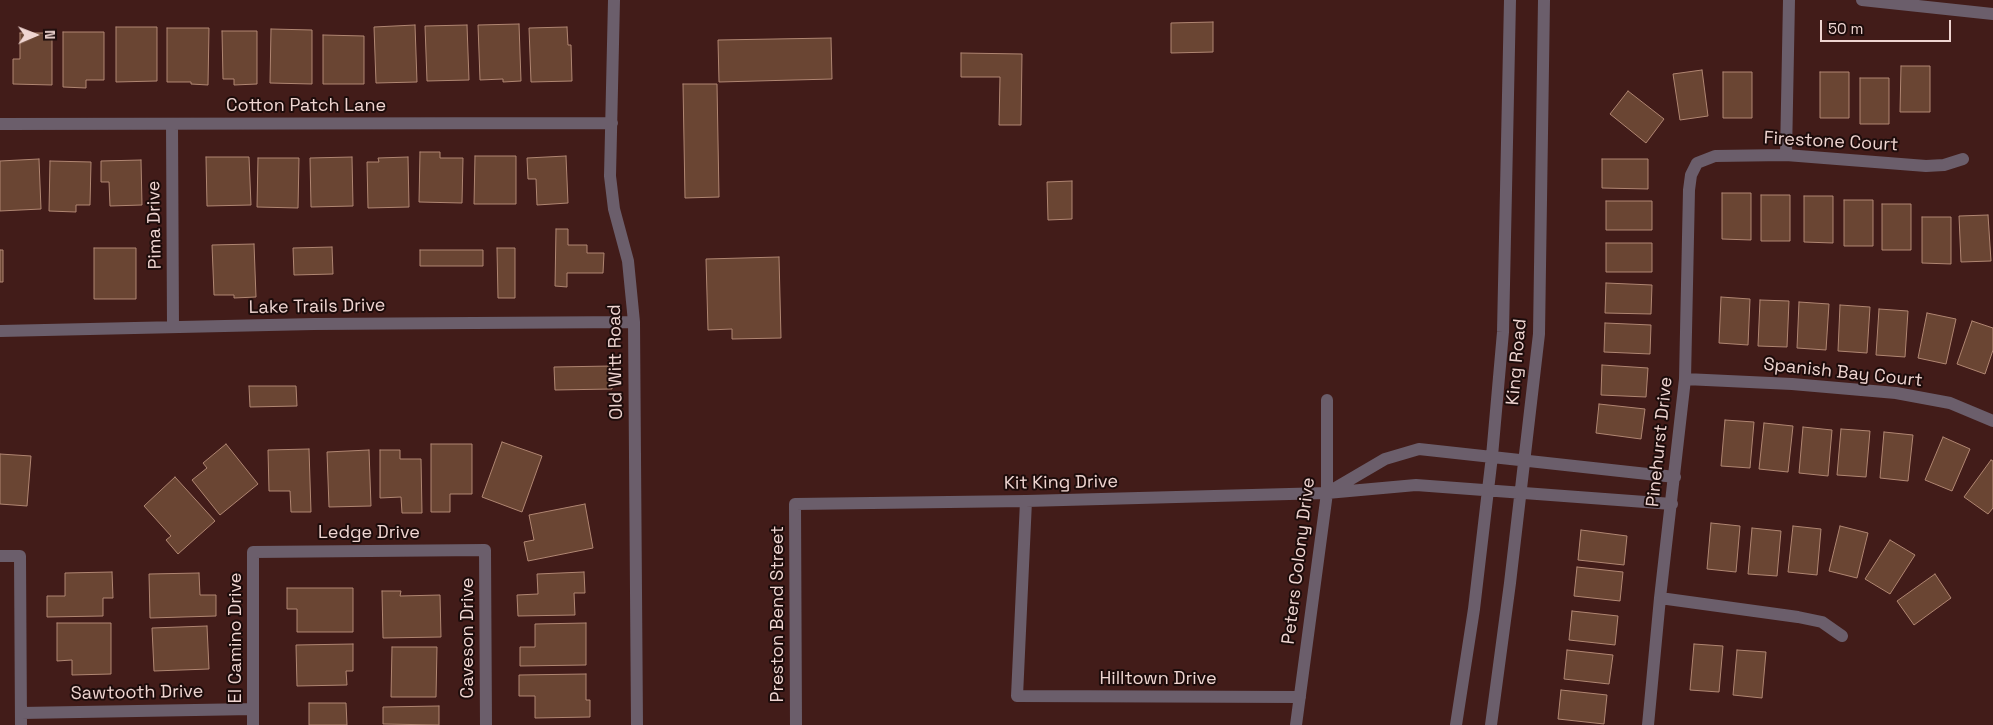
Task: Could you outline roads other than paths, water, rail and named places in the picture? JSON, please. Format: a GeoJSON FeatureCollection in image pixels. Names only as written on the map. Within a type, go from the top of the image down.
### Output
{"type":"FeatureCollection","features":[{"type":"Feature","properties":{"kind":"street","name":"Old Witt Road"},"geometry":{"type":"LineString","coordinates":[[614,0],[610,176],[612,194],[628,261],[634,322],[637,725]]}},
{"type":"Feature","properties":{"kind":"street","name":"King Road"},"geometry":{"type":"LineString","coordinates":[[1456,725],[1474,608],[1492,456],[1503,332],[1510,0]]}},
{"type":"Feature","properties":{"kind":"street","name":"King Road"},"geometry":{"type":"LineString","coordinates":[[1491,725],[1539,334],[1544,0]]}},
{"type":"Feature","properties":{"kind":"street"},"geometry":{"type":"LineString","coordinates":[[1786,155],[1789,0]]}},
{"type":"Feature","properties":{"kind":"street"},"geometry":{"type":"LineString","coordinates":[[1862,0],[1993,14]]}},
{"type":"Feature","properties":{"kind":"street","name":"Cotton Patch Lane"},"geometry":{"type":"LineString","coordinates":[[0,124],[612,123]]}},
{"type":"Feature","properties":{"kind":"street","name":"Pima Drive"},"geometry":{"type":"LineString","coordinates":[[172,124],[173,327]]}},
{"type":"Feature","properties":{"kind":"street","name":"Firestone Court"},"geometry":{"type":"LineString","coordinates":[[1697,163],[1715,156],[1786,155],[1926,166],[1944,165],[1963,159]]}},
{"type":"Feature","properties":{"kind":"street","name":"Pinehurst Drive"},"geometry":{"type":"LineString","coordinates":[[1648,725],[1660,598],[1685,379],[1689,190],[1691,176],[1697,163]]}},
{"type":"Feature","properties":{"kind":"street","name":"Lake Trails Drive"},"geometry":{"type":"LineString","coordinates":[[0,331],[314,324],[634,322]]}},
{"type":"Feature","properties":{"kind":"street","name":"Spanish Bay Court"},"geometry":{"type":"LineString","coordinates":[[1685,379],[1792,384],[1896,393],[1950,403],[1993,421]]}},
{"type":"Feature","properties":{"kind":"street","name":"Peters Colony Drive"},"geometry":{"type":"LineString","coordinates":[[1296,725],[1327,494],[1328,400]]}},
{"type":"Feature","properties":{"kind":"street","name":"Kit King Drive"},"geometry":{"type":"LineString","coordinates":[[1327,494],[1385,459],[1419,449],[1675,477]]}},
{"type":"Feature","properties":{"kind":"street","name":"Kit King Drive"},"geometry":{"type":"LineString","coordinates":[[796,504],[1327,494],[1416,485],[1672,504]]}},
{"type":"Feature","properties":{"kind":"street","name":"Hilltown Drive"},"geometry":{"type":"LineString","coordinates":[[1026,501],[1017,696],[1300,697]]}},
{"type":"Feature","properties":{"kind":"street","name":"Preston Bend Street"},"geometry":{"type":"LineString","coordinates":[[796,504],[796,725]]}},
{"type":"Feature","properties":{"kind":"street","name":"Ledge Drive"},"geometry":{"type":"LineString","coordinates":[[253,552],[485,550]]}},
{"type":"Feature","properties":{"kind":"street","name":"Caveson Drive"},"geometry":{"type":"LineString","coordinates":[[485,550],[486,725]]}},
{"type":"Feature","properties":{"kind":"street","name":"El Camino Drive"},"geometry":{"type":"LineString","coordinates":[[253,552],[253,725]]}},
{"type":"Feature","properties":{"kind":"street"},"geometry":{"type":"LineString","coordinates":[[0,556],[20,556],[21,719]]}},
{"type":"Feature","properties":{"kind":"street"},"geometry":{"type":"LineString","coordinates":[[1660,598],[1822,622],[1842,636]]}},
{"type":"Feature","properties":{"kind":"street","name":"Sawtooth Drive"},"geometry":{"type":"LineString","coordinates":[[21,719],[253,709]]}}]}
